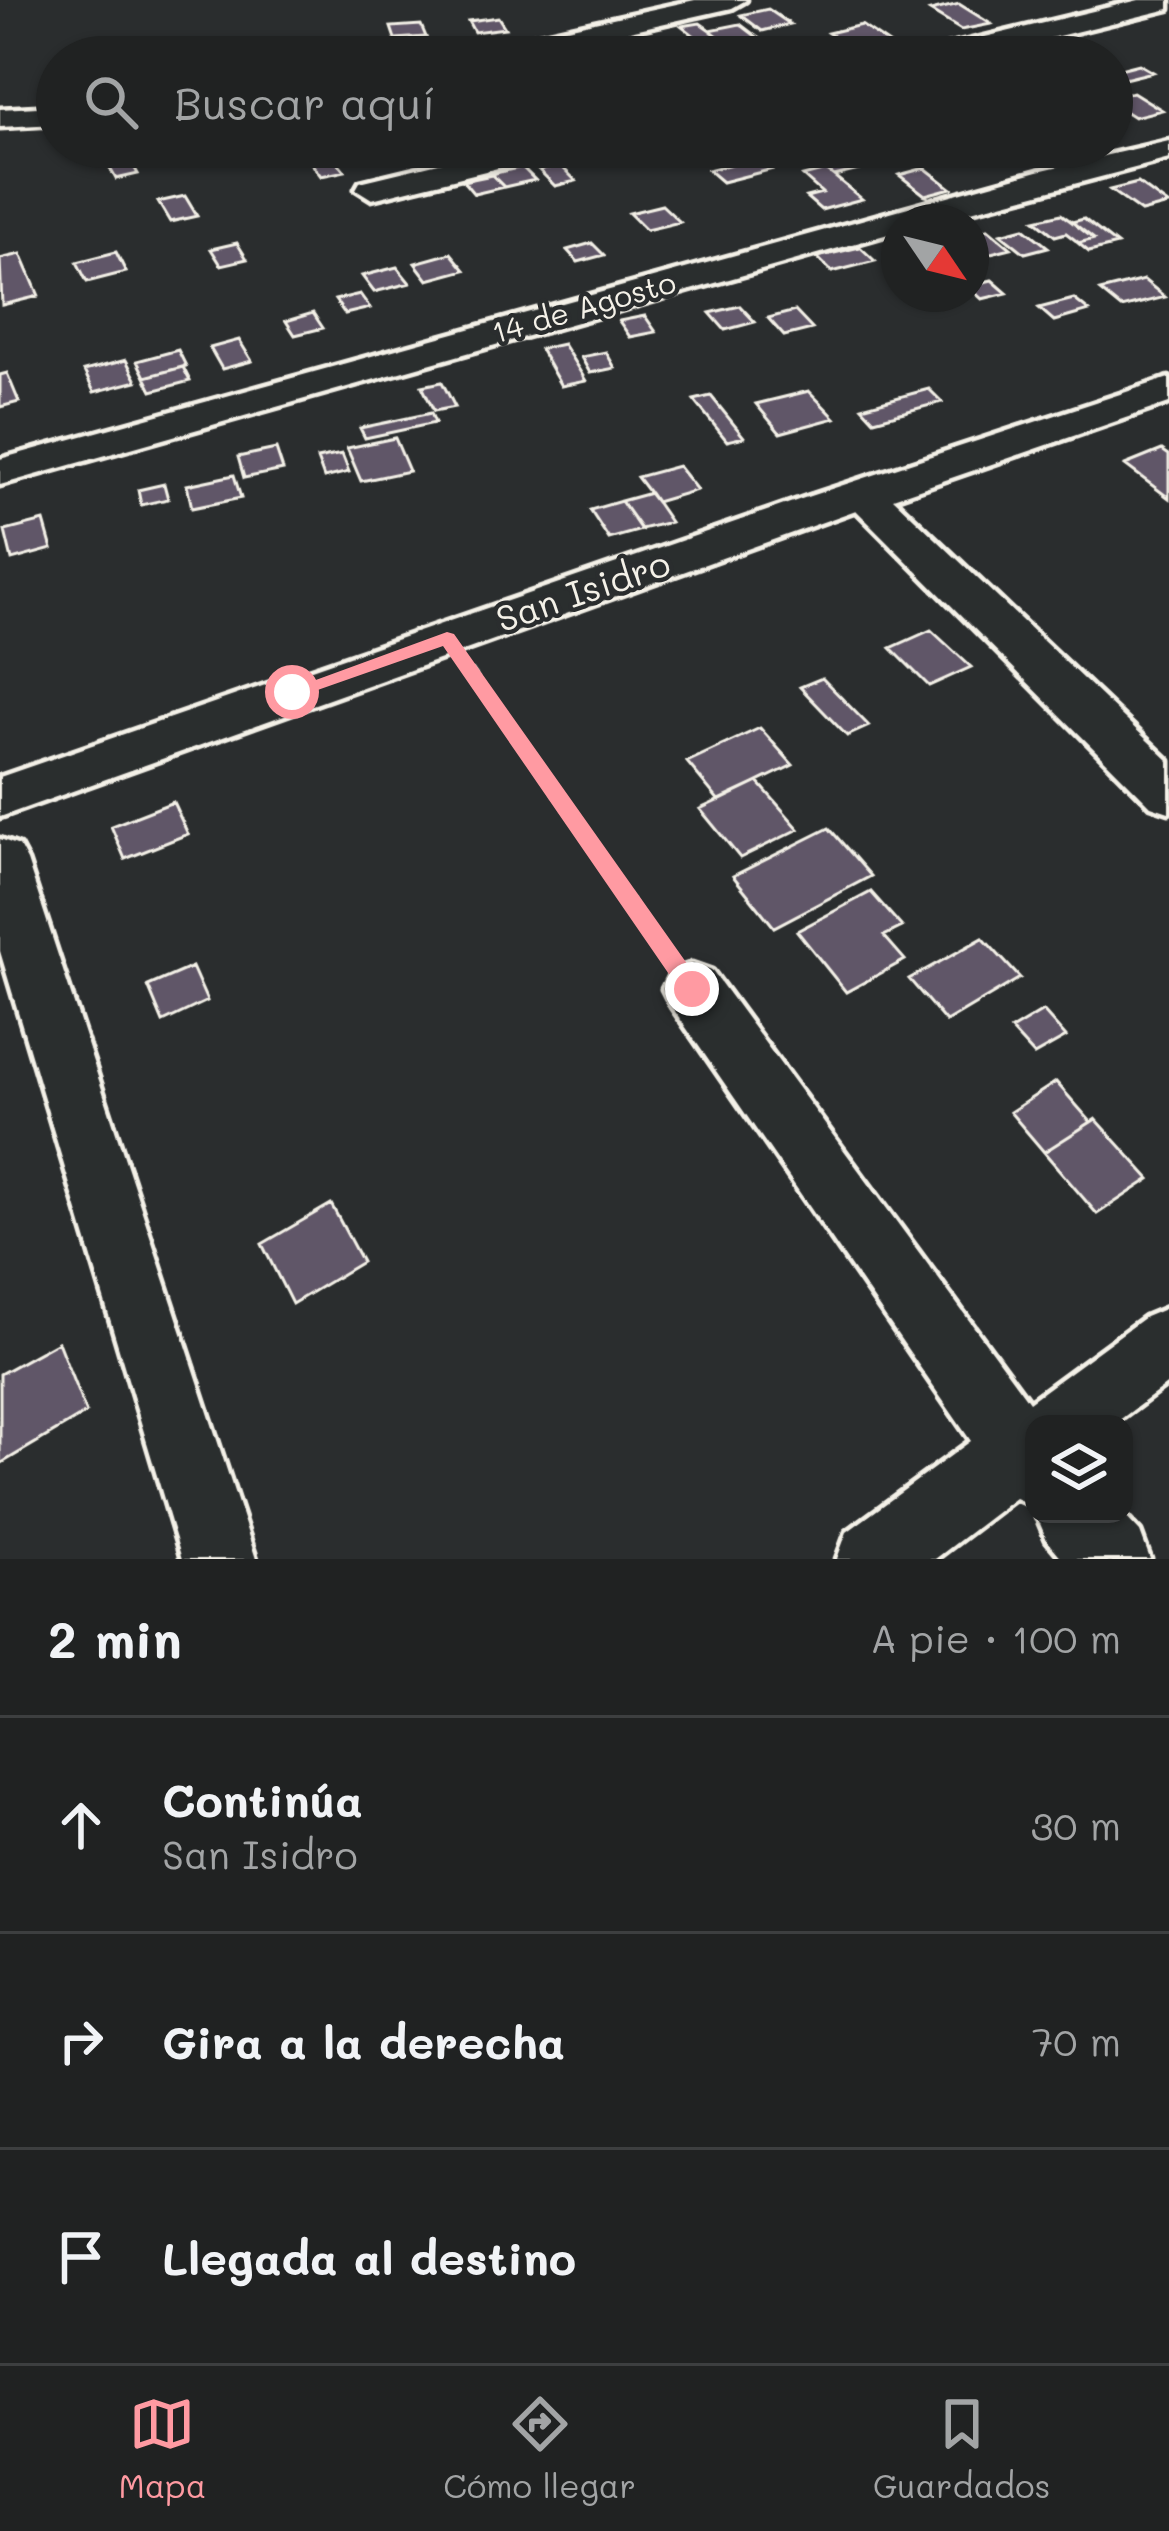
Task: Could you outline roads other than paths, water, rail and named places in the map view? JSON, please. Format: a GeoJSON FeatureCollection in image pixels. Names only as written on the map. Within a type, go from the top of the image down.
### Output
{"type":"FeatureCollection","features":[{"type":"Feature","properties":{"kind":"street"},"geometry":{"type":"LineString","coordinates":[[570,36],[732,0]]}},
{"type":"Feature","properties":{"kind":"street"},"geometry":{"type":"LineString","coordinates":[[1024,36],[1169,1]]}},
{"type":"Feature","properties":{"kind":"street"},"geometry":{"type":"LineString","coordinates":[[0,118],[36,116]]}},
{"type":"Feature","properties":{"kind":"street","name":"14 de Agosto"},"geometry":{"type":"LineString","coordinates":[[1133,158],[1169,150]]}},
{"type":"Feature","properties":{"kind":"street"},"geometry":{"type":"LineString","coordinates":[[372,189],[458,168]]}},
{"type":"Feature","properties":{"kind":"street","name":"14 de Agosto"},"geometry":{"type":"LineString","coordinates":[[0,472],[1092,168]]}},
{"type":"Feature","properties":{"kind":"street","name":"San Isidro"},"geometry":{"type":"LineString","coordinates":[[0,797],[1169,390]]}},
{"type":"Feature","properties":{"kind":"street"},"geometry":{"type":"LineString","coordinates":[[863,493],[1169,792]]}},
{"type":"Feature","properties":{"kind":"street"},"geometry":{"type":"LineString","coordinates":[[0,861],[219,1559]]}},
{"type":"Feature","properties":{"kind":"street"},"geometry":{"type":"LineString","coordinates":[[692,989],[1025,1433]]}},
{"type":"Feature","properties":{"kind":"street"},"geometry":{"type":"LineString","coordinates":[[1075,1415],[1169,1341]]}},
{"type":"Feature","properties":{"kind":"street"},"geometry":{"type":"LineString","coordinates":[[874,1559],[1025,1453]]}},
{"type":"Feature","properties":{"kind":"street"},"geometry":{"type":"LineString","coordinates":[[1081,1523],[1113,1559]]}}]}
